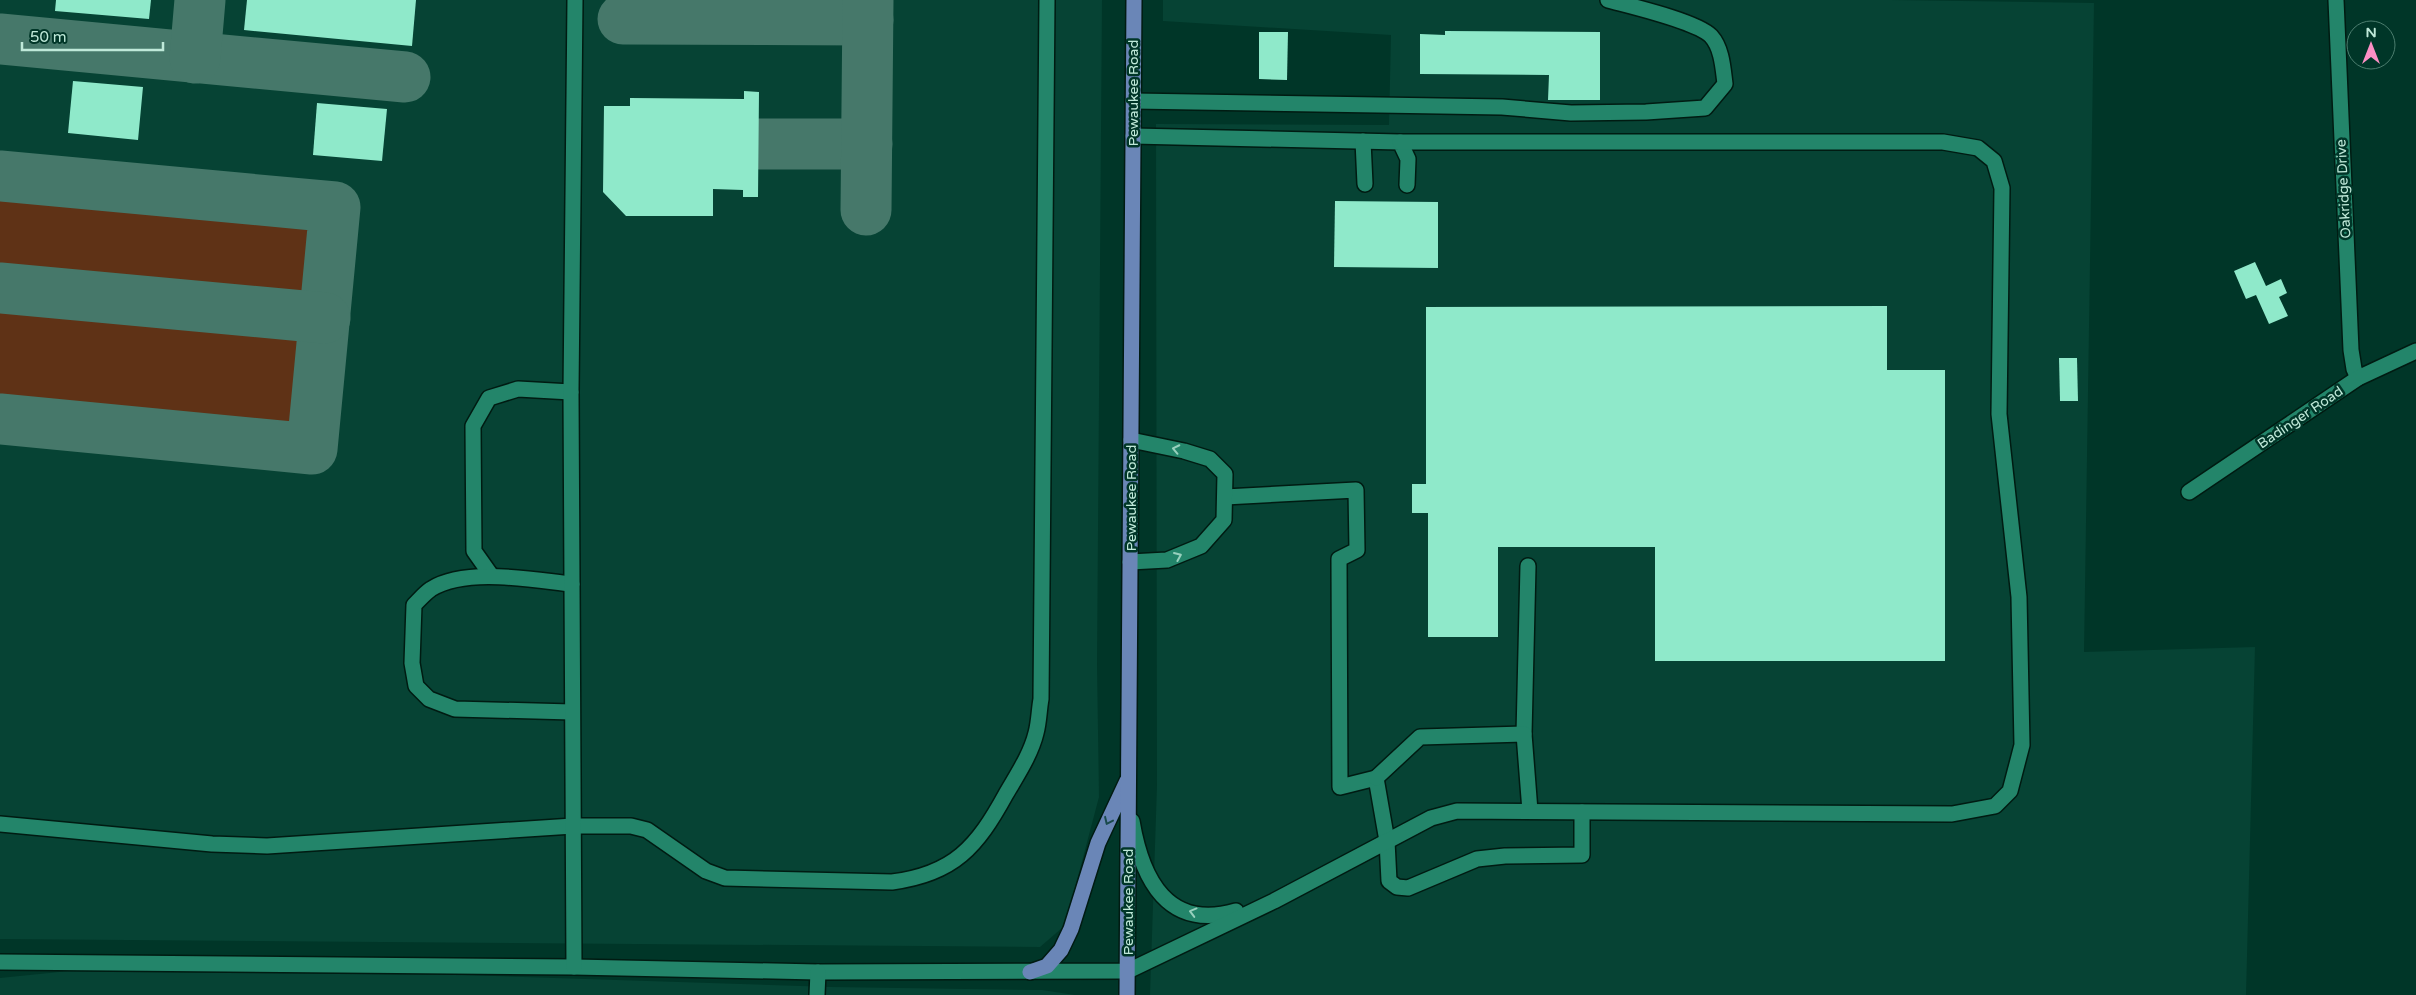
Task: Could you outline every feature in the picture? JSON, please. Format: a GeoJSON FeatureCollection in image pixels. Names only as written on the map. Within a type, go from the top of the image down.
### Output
{"type":"FeatureCollection","features":[{"type":"Feature","properties":{"kind":"main road","name":"Pewaukee Road"},"geometry":{"type":"LineString","coordinates":[[1127,995],[1134,0]]}},
{"type":"Feature","properties":{"kind":"main road"},"geometry":{"type":"LineString","coordinates":[[1030,972],[1047,966],[1061,950],[1071,929],[1098,843],[1129,777]]}},
{"type":"Feature","properties":{"kind":"street"},"geometry":{"type":"LineString","coordinates":[[574,967],[570,392],[575,0]]}},
{"type":"Feature","properties":{"kind":"street"},"geometry":{"type":"LineString","coordinates":[[0,824],[212,844],[267,846],[573,826],[631,826],[647,830],[706,871],[725,878],[892,882],[916,879],[937,871],[954,861],[973,845],[993,818],[1019,771],[1036,734],[1041,699],[1047,0]]}},
{"type":"Feature","properties":{"kind":"street"},"geometry":{"type":"LineString","coordinates":[[1133,101],[1502,107],[1571,113],[1646,112],[1704,108],[1726,84],[1721,56],[1710,36],[1685,22],[1608,0]]}},
{"type":"Feature","properties":{"kind":"street","name":"Oakridge Drive"},"geometry":{"type":"LineString","coordinates":[[2336,0],[2351,350],[2354,369],[2358,378]]}},
{"type":"Feature","properties":{"kind":"street"},"geometry":{"type":"LineString","coordinates":[[0,962],[574,967],[818,972],[1128,971],[1274,901],[1431,818],[1457,811],[1952,814],[1995,806],[2010,791],[2022,745],[2019,597],[1999,414],[2002,188],[1994,161],[1978,148],[1943,142],[1400,142],[1133,136]]}},
{"type":"Feature","properties":{"kind":"street"},"geometry":{"type":"LineString","coordinates":[[1363,141],[1364,184]]}},
{"type":"Feature","properties":{"kind":"street"},"geometry":{"type":"LineString","coordinates":[[1400,142],[1408,159],[1407,185]]}},
{"type":"Feature","properties":{"kind":"street","name":"Badinger Road"},"geometry":{"type":"LineString","coordinates":[[2189,492],[2358,378],[2416,350]]}},
{"type":"Feature","properties":{"kind":"street"},"geometry":{"type":"LineString","coordinates":[[491,575],[474,551],[473,426],[489,398],[518,388],[570,392]]}},
{"type":"Feature","properties":{"kind":"street"},"geometry":{"type":"LineString","coordinates":[[1130,562],[1167,560],[1201,546],[1224,520],[1225,497],[1225,474],[1210,459],[1184,451],[1131,440]]}},
{"type":"Feature","properties":{"kind":"street"},"geometry":{"type":"LineString","coordinates":[[1225,497],[1356,490],[1357,550],[1339,559],[1340,787],[1376,778],[1420,737],[1524,734]]}},
{"type":"Feature","properties":{"kind":"street"},"geometry":{"type":"LineString","coordinates":[[1528,566],[1524,734],[1530,811]]}},
{"type":"Feature","properties":{"kind":"street"},"geometry":{"type":"LineString","coordinates":[[572,584],[491,575],[455,580],[432,588],[414,605],[412,663],[416,686],[429,699],[455,709],[572,712]]}},
{"type":"Feature","properties":{"kind":"street"},"geometry":{"type":"LineString","coordinates":[[1376,778],[1387,841],[1389,881],[1398,888],[1408,888],[1477,859],[1506,856],[1582,856],[1582,812]]}},
{"type":"Feature","properties":{"kind":"street"},"geometry":{"type":"LineString","coordinates":[[1129,802],[1141,862],[1155,888],[1172,905],[1197,914],[1220,916],[1274,901]]}},
{"type":"Feature","properties":{"kind":"street"},"geometry":{"type":"LineString","coordinates":[[817,995],[818,972]]}},
{"type":"Feature","properties":{"kind":"shaded area"},"geometry":{"type":"Polygon","coordinates":[[[0,0],[1102,0],[1097,664],[1099,797],[1072,899],[1062,928],[1040,947],[0,939],[0,0]]]}},
{"type":"Feature","properties":{"kind":"shaded area"},"geometry":{"type":"Polygon","coordinates":[[[1163,0],[1892,0],[2094,3],[2084,652],[2255,647],[2246,995],[1150,995],[1157,786],[1156,124],[1389,125],[1391,35],[1163,21],[1163,0]]]}},
{"type":"Feature","properties":{"kind":"shaded area"},"geometry":{"type":"Polygon","coordinates":[[[0,187],[308,215],[318,225],[321,235],[321,254],[316,286],[310,299],[303,303],[295,304],[0,277],[0,187]]]}},
{"type":"Feature","properties":{"kind":"shaded area"},"geometry":{"type":"Polygon","coordinates":[[[0,300],[297,326],[305,331],[312,348],[305,413],[296,424],[283,428],[0,404],[0,300]]]}},
{"type":"Feature","properties":{"kind":"shaded area"},"geometry":{"type":"Polygon","coordinates":[[[69,971],[465,975],[832,987],[1042,990],[1075,995],[0,995],[0,978],[69,971]]]}},
{"type":"Feature","properties":{"kind":"building"},"geometry":{"type":"Polygon","coordinates":[[[56,0],[151,0],[149,19],[55,11],[56,0]]]}},
{"type":"Feature","properties":{"kind":"building"},"geometry":{"type":"Polygon","coordinates":[[[247,0],[416,0],[412,46],[244,30],[247,0]]]}},
{"type":"Feature","properties":{"kind":"building"},"geometry":{"type":"Polygon","coordinates":[[[1445,31],[1600,32],[1600,100],[1548,100],[1549,75],[1420,74],[1420,34],[1445,35],[1445,31]]]}},
{"type":"Feature","properties":{"kind":"building"},"geometry":{"type":"Polygon","coordinates":[[[1259,32],[1288,32],[1287,80],[1259,79],[1259,32]]]}},
{"type":"Feature","properties":{"kind":"building"},"geometry":{"type":"Polygon","coordinates":[[[73,81],[143,87],[138,140],[68,133],[73,81]]]}},
{"type":"Feature","properties":{"kind":"building"},"geometry":{"type":"Polygon","coordinates":[[[744,91],[759,92],[758,197],[743,197],[743,190],[713,189],[713,216],[626,216],[603,192],[604,106],[630,106],[630,98],[744,99],[744,91]]]}},
{"type":"Feature","properties":{"kind":"building"},"geometry":{"type":"Polygon","coordinates":[[[317,103],[387,109],[382,161],[313,155],[317,103]]]}},
{"type":"Feature","properties":{"kind":"building"},"geometry":{"type":"Polygon","coordinates":[[[1335,201],[1438,202],[1438,268],[1334,267],[1335,201]]]}},
{"type":"Feature","properties":{"kind":"building"},"geometry":{"type":"Polygon","coordinates":[[[2255,262],[2266,286],[2281,279],[2287,293],[2279,297],[2288,316],[2269,324],[2256,295],[2246,299],[2234,271],[2255,262]]]}},
{"type":"Feature","properties":{"kind":"building"},"geometry":{"type":"Polygon","coordinates":[[[1887,306],[1887,370],[1945,370],[1945,661],[1655,661],[1655,547],[1498,547],[1498,637],[1428,637],[1428,513],[1412,513],[1412,484],[1426,484],[1426,307],[1887,306]]]}},
{"type":"Feature","properties":{"kind":"building"},"geometry":{"type":"Polygon","coordinates":[[[2059,358],[2077,358],[2078,401],[2060,401],[2059,358]]]}},
{"type":"Feature","properties":{"kind":"taxiway"},"geometry":{"type":"LineString","coordinates":[[195,58],[200,0]]}},
{"type":"Feature","properties":{"kind":"taxiway"},"geometry":{"type":"LineString","coordinates":[[866,210],[868,0]]}},
{"type":"Feature","properties":{"kind":"taxiway"},"geometry":{"type":"LineString","coordinates":[[623,19],[868,20]]}},
{"type":"Feature","properties":{"kind":"taxiway"},"geometry":{"type":"LineString","coordinates":[[0,39],[405,77]]}},
{"type":"Feature","properties":{"kind":"taxiway"},"geometry":{"type":"LineString","coordinates":[[759,144],[867,144]]}},
{"type":"Feature","properties":{"kind":"taxiway"},"geometry":{"type":"LineString","coordinates":[[0,176],[335,207],[312,449],[0,419]]}},
{"type":"Feature","properties":{"kind":"taxiway"},"geometry":{"type":"LineString","coordinates":[[0,288],[325,318]]}}]}
